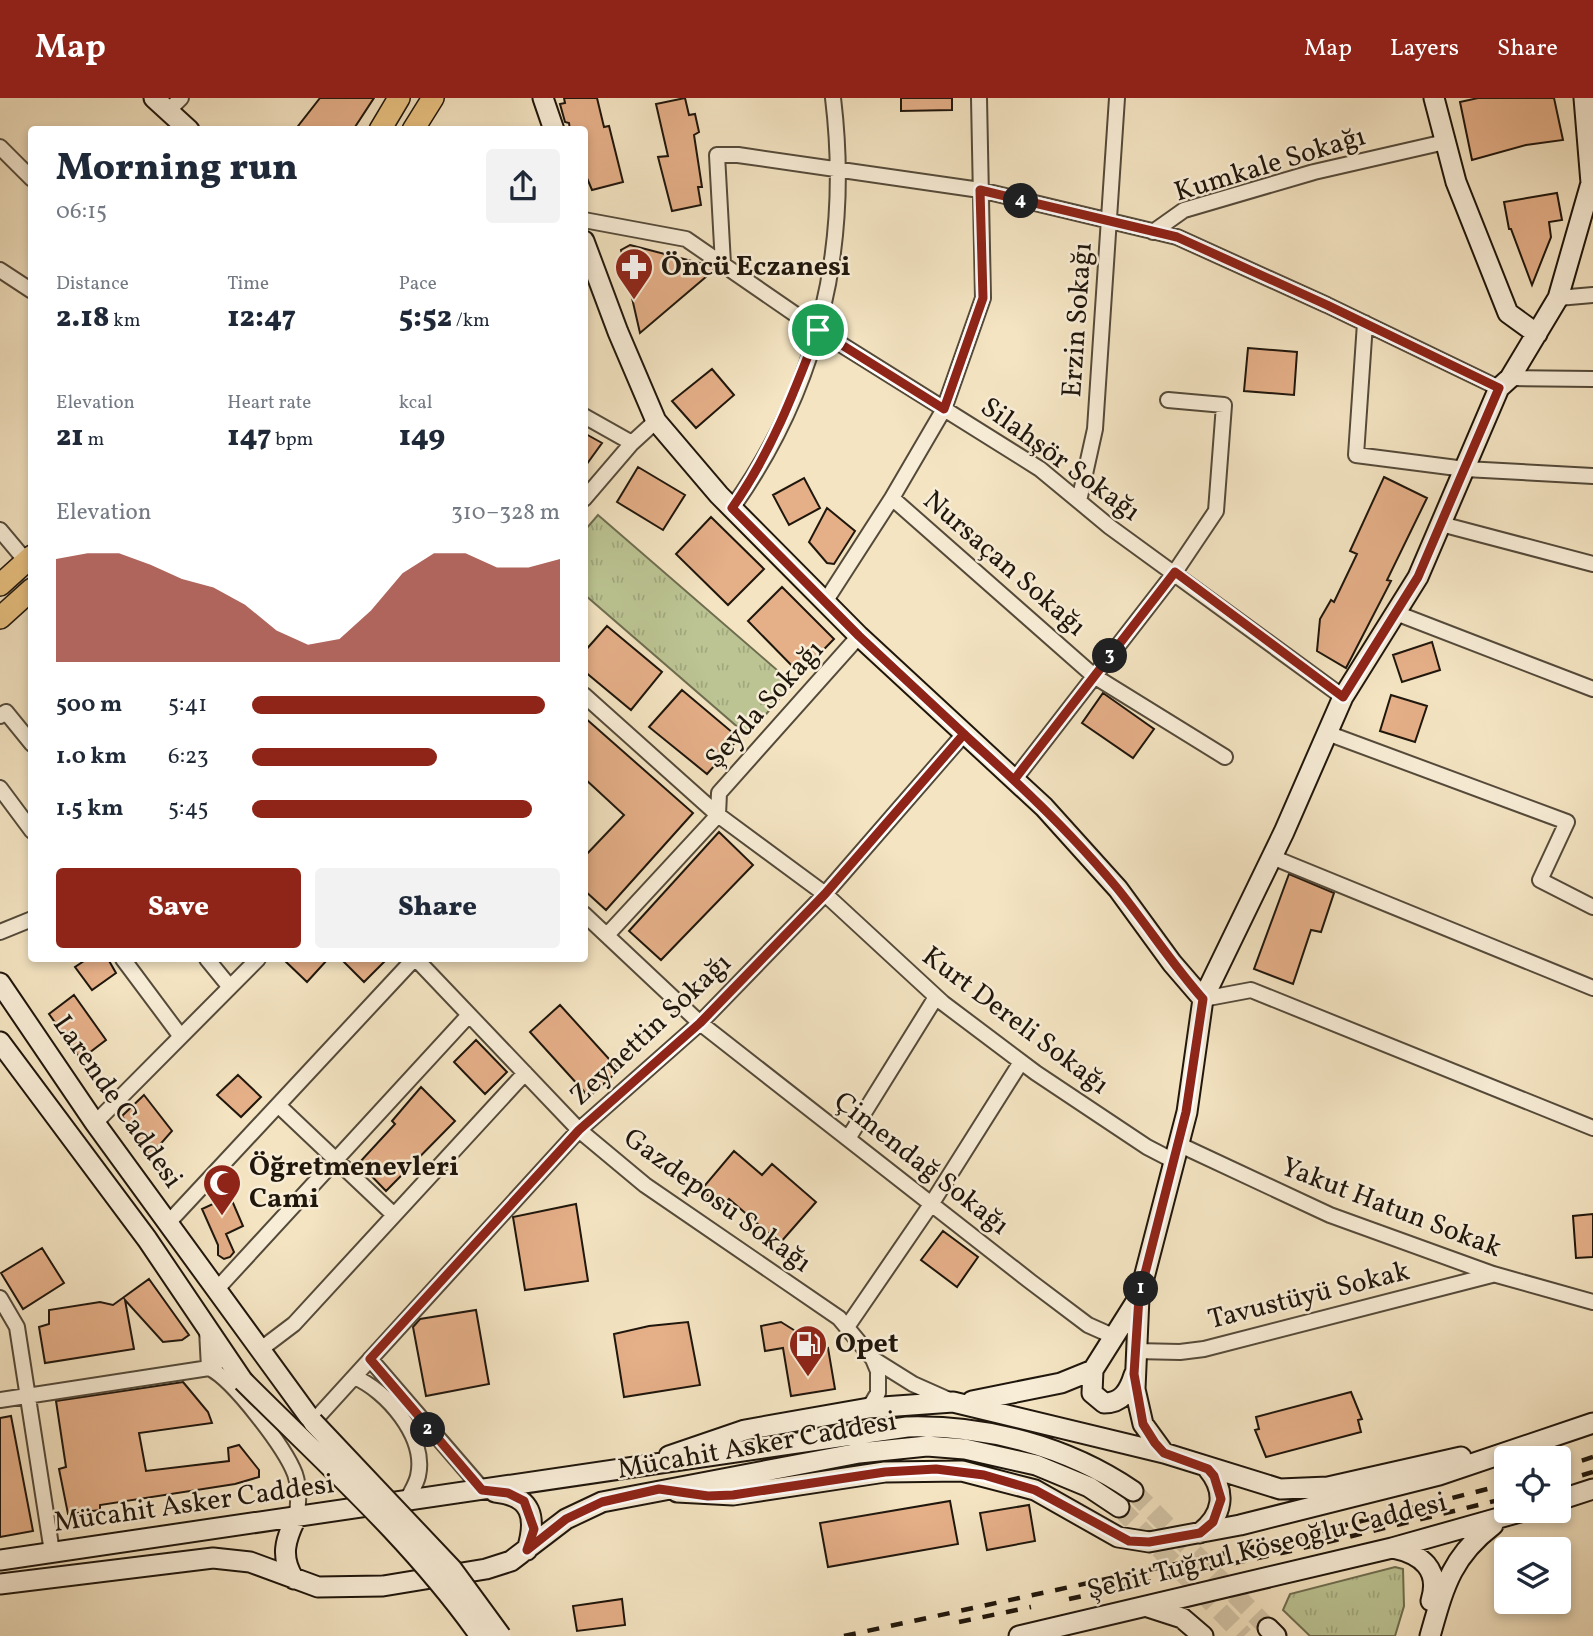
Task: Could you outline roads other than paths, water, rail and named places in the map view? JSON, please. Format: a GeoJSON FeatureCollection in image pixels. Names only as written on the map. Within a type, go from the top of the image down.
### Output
{"type":"FeatureCollection","features":[{"type":"Feature","properties":{"kind":"main road"},"geometry":{"type":"LineString","coordinates":[[382,126],[399,98]]}},
{"type":"Feature","properties":{"kind":"main road"},"geometry":{"type":"LineString","coordinates":[[416,126],[433,98]]}},
{"type":"Feature","properties":{"kind":"main road"},"geometry":{"type":"LineString","coordinates":[[543,98],[553,126]]}},
{"type":"Feature","properties":{"kind":"main road"},"geometry":{"type":"LineString","coordinates":[[1434,98],[1456,182],[1508,313],[1537,334]]}},
{"type":"Feature","properties":{"kind":"main road"},"geometry":{"type":"LineString","coordinates":[[1164,1453],[1143,1424],[1134,1374],[1139,1297],[1186,1112],[1203,999],[1272,857],[1343,697],[1418,577],[1505,383],[1559,298],[1591,183],[1584,98]]}},
{"type":"Feature","properties":{"kind":"main road"},"geometry":{"type":"LineString","coordinates":[[168,102],[186,126]]}},
{"type":"Feature","properties":{"kind":"main road"},"geometry":{"type":"LineString","coordinates":[[588,257],[656,421],[732,508],[859,636],[1044,807],[1118,889],[1172,963],[1203,999]]}},
{"type":"Feature","properties":{"kind":"main road"},"geometry":{"type":"LineString","coordinates":[[0,585],[28,559]]}},
{"type":"Feature","properties":{"kind":"main road"},"geometry":{"type":"LineString","coordinates":[[0,618],[28,593]]}},
{"type":"Feature","properties":{"kind":"main road","name":"Larende Caddesi"},"geometry":{"type":"LineString","coordinates":[[0,983],[95,1123],[313,1422],[452,1569],[501,1636]]}},
{"type":"Feature","properties":{"kind":"main road","name":"Larende Caddesi"},"geometry":{"type":"LineString","coordinates":[[0,1042],[147,1239],[206,1325],[217,1363],[243,1381],[403,1542],[455,1601],[480,1636]]}},
{"type":"Feature","properties":{"kind":"main road"},"geometry":{"type":"LineString","coordinates":[[1134,1374],[1124,1396],[1114,1402],[1104,1403],[1091,1393],[1093,1370],[1139,1297]]}},
{"type":"Feature","properties":{"kind":"main road"},"geometry":{"type":"LineString","coordinates":[[641,1468],[701,1443],[745,1430],[869,1409],[959,1402],[1060,1384],[1093,1370]]}},
{"type":"Feature","properties":{"kind":"main road"},"geometry":{"type":"LineString","coordinates":[[959,1402],[1164,1453],[1266,1486],[1311,1490],[1425,1464],[1494,1453]]}},
{"type":"Feature","properties":{"kind":"main road"},"geometry":{"type":"LineString","coordinates":[[1526,1446],[1593,1423]]}},
{"type":"Feature","properties":{"kind":"main road","name":"Mücahit Asker Caddesi"},"geometry":{"type":"LineString","coordinates":[[0,1560],[641,1468],[866,1431],[948,1427],[1005,1437],[1062,1454],[1099,1469],[1133,1491]]}},
{"type":"Feature","properties":{"kind":"main road","name":"Mücahit Asker Caddesi"},"geometry":{"type":"LineString","coordinates":[[0,1584],[213,1558],[250,1562],[318,1587],[383,1586],[486,1569],[511,1561],[583,1509],[659,1489],[891,1448],[947,1447],[1036,1465],[1090,1487],[1119,1507]]}},
{"type":"Feature","properties":{"kind":"main road"},"geometry":{"type":"LineString","coordinates":[[659,1489],[708,1496],[733,1495],[885,1472],[962,1471],[1035,1490],[1129,1541],[1149,1542],[1200,1533],[1439,1475],[1494,1457]]}},
{"type":"Feature","properties":{"kind":"main road"},"geometry":{"type":"LineString","coordinates":[[1200,1533],[1213,1522],[1220,1507],[1218,1484],[1208,1469]]}},
{"type":"Feature","properties":{"kind":"main road"},"geometry":{"type":"LineString","coordinates":[[1571,1496],[1593,1489]]}},
{"type":"Feature","properties":{"kind":"main road"},"geometry":{"type":"LineString","coordinates":[[482,1490],[508,1493],[524,1501],[534,1529],[527,1550]]}},
{"type":"Feature","properties":{"kind":"main road"},"geometry":{"type":"LineString","coordinates":[[294,1579],[285,1565],[285,1548],[296,1518]]}},
{"type":"Feature","properties":{"kind":"main road","name":"Şehit Tuğrul Köseoğlu Caddesi"},"geometry":{"type":"LineString","coordinates":[[1019,1636],[1392,1548],[1494,1521]]}},
{"type":"Feature","properties":{"kind":"main road"},"geometry":{"type":"LineString","coordinates":[[1430,1636],[1453,1567],[1471,1542],[1495,1523]]}},
{"type":"Feature","properties":{"kind":"main road"},"geometry":{"type":"LineString","coordinates":[[1392,1548],[1423,1559],[1435,1579],[1420,1636]]}},
{"type":"Feature","properties":{"kind":"main road"},"geometry":{"type":"LineString","coordinates":[[1144,1606],[1168,1611],[1182,1618],[1203,1636]]}},
{"type":"Feature","properties":{"kind":"street"},"geometry":{"type":"LineString","coordinates":[[732,508],[757,473],[781,426],[826,304],[839,220],[840,169],[833,98]]}},
{"type":"Feature","properties":{"kind":"street"},"geometry":{"type":"LineString","coordinates":[[825,602],[892,498],[944,409],[983,298],[979,98]]}},
{"type":"Feature","properties":{"kind":"street","name":"Erzin Sokağı"},"geometry":{"type":"LineString","coordinates":[[1079,501],[1095,429],[1119,99]]}},
{"type":"Feature","properties":{"kind":"street","name":"Kumkale Sokağı"},"geometry":{"type":"LineString","coordinates":[[1153,232],[1184,210],[1314,172],[1445,142]]}},
{"type":"Feature","properties":{"kind":"street"},"geometry":{"type":"LineString","coordinates":[[0,147],[28,175]]}},
{"type":"Feature","properties":{"kind":"street"},"geometry":{"type":"LineString","coordinates":[[723,264],[718,155],[738,155],[980,190],[1177,237],[1365,323],[1505,383],[1593,379]]}},
{"type":"Feature","properties":{"kind":"street","name":"Silahşör Sokağı"},"geometry":{"type":"LineString","coordinates":[[588,221],[686,239],[818,330],[1040,469],[1079,501],[1343,697]]}},
{"type":"Feature","properties":{"kind":"street"},"geometry":{"type":"LineString","coordinates":[[0,270],[28,288]]}},
{"type":"Feature","properties":{"kind":"street"},"geometry":{"type":"LineString","coordinates":[[1559,298],[1593,295]]}},
{"type":"Feature","properties":{"kind":"street"},"geometry":{"type":"LineString","coordinates":[[1365,323],[1356,456],[1465,469],[1593,476]]}},
{"type":"Feature","properties":{"kind":"street"},"geometry":{"type":"LineString","coordinates":[[1014,780],[1175,572],[1216,511],[1224,405],[1168,400]]}},
{"type":"Feature","properties":{"kind":"street"},"geometry":{"type":"LineString","coordinates":[[588,418],[632,443]]}},
{"type":"Feature","properties":{"kind":"street"},"geometry":{"type":"LineString","coordinates":[[588,494],[632,443],[656,421]]}},
{"type":"Feature","properties":{"kind":"street","name":"Nursaçan Sokağı"},"geometry":{"type":"LineString","coordinates":[[892,498],[1094,676],[1225,757]]}},
{"type":"Feature","properties":{"kind":"street"},"geometry":{"type":"LineString","coordinates":[[1441,524],[1593,564]]}},
{"type":"Feature","properties":{"kind":"street"},"geometry":{"type":"LineString","coordinates":[[0,530],[28,557]]}},
{"type":"Feature","properties":{"kind":"street"},"geometry":{"type":"LineString","coordinates":[[1396,613],[1593,689]]}},
{"type":"Feature","properties":{"kind":"street","name":"Şeyda Sokağı"},"geometry":{"type":"LineString","coordinates":[[607,935],[718,815],[719,793],[859,636]]}},
{"type":"Feature","properties":{"kind":"street","name":"Kurt Dereli Sokağı"},"geometry":{"type":"LineString","coordinates":[[588,699],[718,815],[825,894],[936,997],[1021,1062],[1147,1147],[1176,1152]]}},
{"type":"Feature","properties":{"kind":"street"},"geometry":{"type":"LineString","coordinates":[[0,716],[6,712],[28,739]]}},
{"type":"Feature","properties":{"kind":"street"},"geometry":{"type":"LineString","coordinates":[[1327,733],[1567,822],[1540,880],[1593,907]]}},
{"type":"Feature","properties":{"kind":"street","name":"Zeynettin Sokağı"},"geometry":{"type":"LineString","coordinates":[[313,1422],[579,1130],[700,1023],[825,894],[964,734]]}},
{"type":"Feature","properties":{"kind":"street"},"geometry":{"type":"LineString","coordinates":[[0,788],[28,826]]}},
{"type":"Feature","properties":{"kind":"street"},"geometry":{"type":"LineString","coordinates":[[1272,857],[1593,988]]}},
{"type":"Feature","properties":{"kind":"street","name":"Çimendağ Sokağı"},"geometry":{"type":"LineString","coordinates":[[588,918],[700,1023],[1088,1325],[1115,1337]]}},
{"type":"Feature","properties":{"kind":"street"},"geometry":{"type":"LineString","coordinates":[[0,932],[28,921]]}},
{"type":"Feature","properties":{"kind":"street"},"geometry":{"type":"LineString","coordinates":[[125,962],[179,1034]]}},
{"type":"Feature","properties":{"kind":"street"},"geometry":{"type":"LineString","coordinates":[[209,962],[229,986]]}},
{"type":"Feature","properties":{"kind":"street"},"geometry":{"type":"LineString","coordinates":[[95,1123],[179,1034],[255,962]]}},
{"type":"Feature","properties":{"kind":"street"},"geometry":{"type":"LineString","coordinates":[[168,1223],[412,962]]}},
{"type":"Feature","properties":{"kind":"street","name":"Gazdeposu Sokağı"},"geometry":{"type":"LineString","coordinates":[[418,962],[579,1130],[645,1185],[839,1318],[873,1359]]}},
{"type":"Feature","properties":{"kind":"street"},"geometry":{"type":"LineString","coordinates":[[1203,999],[1251,990],[1593,1128]]}},
{"type":"Feature","properties":{"kind":"street"},"geometry":{"type":"LineString","coordinates":[[849,1137],[936,997]]}},
{"type":"Feature","properties":{"kind":"street"},"geometry":{"type":"LineString","coordinates":[[217,1289],[469,1014]]}},
{"type":"Feature","properties":{"kind":"street"},"geometry":{"type":"LineString","coordinates":[[847,1327],[932,1203],[1021,1062]]}},
{"type":"Feature","properties":{"kind":"street"},"geometry":{"type":"LineString","coordinates":[[261,1349],[294,1324],[525,1073]]}},
{"type":"Feature","properties":{"kind":"street"},"geometry":{"type":"LineString","coordinates":[[278,1105],[334,1161],[394,1215]]}},
{"type":"Feature","properties":{"kind":"street","name":"Yakut Hatun Sokak"},"geometry":{"type":"LineString","coordinates":[[1176,1152],[1330,1215],[1493,1275],[1593,1302]]}},
{"type":"Feature","properties":{"kind":"street","name":"Tavustüyü Sokak"},"geometry":{"type":"LineString","coordinates":[[1135,1350],[1204,1349],[1493,1275]]}},
{"type":"Feature","properties":{"kind":"street"},"geometry":{"type":"LineString","coordinates":[[0,1298],[17,1327],[52,1552]]}},
{"type":"Feature","properties":{"kind":"street"},"geometry":{"type":"LineString","coordinates":[[370,1359],[482,1490]]}},
{"type":"Feature","properties":{"kind":"street"},"geometry":{"type":"LineString","coordinates":[[873,1359],[913,1384],[959,1402]]}},
{"type":"Feature","properties":{"kind":"street"},"geometry":{"type":"LineString","coordinates":[[869,1409],[878,1393],[880,1381],[873,1359]]}},
{"type":"Feature","properties":{"kind":"street"},"geometry":{"type":"LineString","coordinates":[[0,1400],[217,1363],[221,1374],[266,1428],[294,1473],[300,1499],[296,1518]]}},
{"type":"Feature","properties":{"kind":"street"},"geometry":{"type":"LineString","coordinates":[[354,1377],[372,1384],[408,1427],[418,1475],[407,1502]]}},
{"type":"Feature","properties":{"kind":"tunnel"},"geometry":{"type":"LineString","coordinates":[[1133,1491],[1268,1628]]}},
{"type":"Feature","properties":{"kind":"tunnel"},"geometry":{"type":"LineString","coordinates":[[1119,1507],[1244,1636]]}},
{"type":"Feature","properties":{"kind":"railway"},"geometry":{"type":"LineString","coordinates":[[1571,1464],[1593,1457]]}},
{"type":"Feature","properties":{"kind":"railway"},"geometry":{"type":"LineString","coordinates":[[1571,1478],[1593,1472]]}},
{"type":"Feature","properties":{"kind":"railway"},"geometry":{"type":"LineString","coordinates":[[844,1636],[1291,1539],[1494,1487]]}},
{"type":"Feature","properties":{"kind":"railway"},"geometry":{"type":"LineString","coordinates":[[1069,1599],[1295,1550],[1494,1501]]}},
{"type":"Feature","properties":{"kind":"railway"},"geometry":{"type":"LineString","coordinates":[[959,1622],[1031,1607]]}},
{"type":"Feature","properties":{"kind":"place","name":"Öncü Eczanesi"},"geometry":{"type":"Point","coordinates":[634,301]}},
{"type":"Feature","properties":{"kind":"place","name":"Öğretmenevleri Cami"},"geometry":{"type":"Point","coordinates":[222,1217]}},
{"type":"Feature","properties":{"kind":"place","name":"Opet"},"geometry":{"type":"Point","coordinates":[808,1378]}}]}
